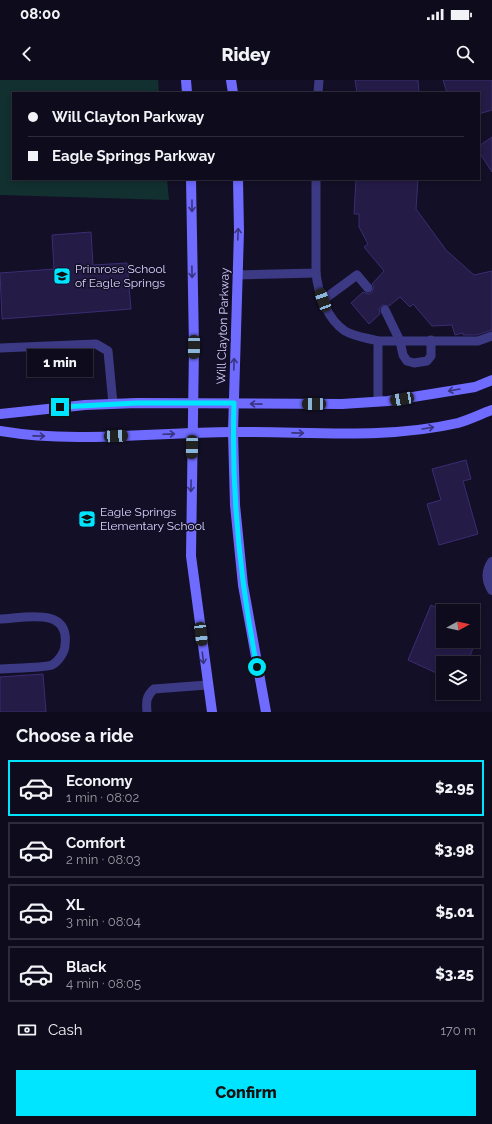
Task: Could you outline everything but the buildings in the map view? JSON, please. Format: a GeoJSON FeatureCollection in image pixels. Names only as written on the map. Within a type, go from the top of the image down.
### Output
{"type":"FeatureCollection","features":[{"type":"Feature","properties":{"kind":"main road"},"geometry":{"type":"LineString","coordinates":[[186,80],[187,92]]}},
{"type":"Feature","properties":{"kind":"main road"},"geometry":{"type":"LineString","coordinates":[[231,80],[233,92]]}},
{"type":"Feature","properties":{"kind":"main road"},"geometry":{"type":"LineString","coordinates":[[191,180],[193,403],[191,556],[207,685],[212,712]]}},
{"type":"Feature","properties":{"kind":"main road","name":"Will Clayton Parkway"},"geometry":{"type":"LineString","coordinates":[[238,180],[233,432],[235,505],[243,585],[266,712]]}},
{"type":"Feature","properties":{"kind":"main road"},"geometry":{"type":"LineString","coordinates":[[0,414],[34,409],[113,404],[342,404],[378,402],[475,387],[492,380]]}},
{"type":"Feature","properties":{"kind":"main road"},"geometry":{"type":"LineString","coordinates":[[0,431],[29,436],[233,432],[340,433],[410,430],[459,422],[492,410]]}},
{"type":"Feature","properties":{"kind":"street"},"geometry":{"type":"LineString","coordinates":[[492,562],[488,569],[487,577],[492,590]]}},
{"type":"Feature","properties":{"kind":"lane"},"geometry":{"type":"LineString","coordinates":[[318,92],[319,80]]}},
{"type":"Feature","properties":{"kind":"lane"},"geometry":{"type":"LineString","coordinates":[[316,180],[317,285],[333,320],[345,331],[353,335],[378,341],[478,341],[492,336]]}},
{"type":"Feature","properties":{"kind":"lane"},"geometry":{"type":"LineString","coordinates":[[237,275],[316,273]]}},
{"type":"Feature","properties":{"kind":"lane"},"geometry":{"type":"LineString","coordinates":[[323,300],[357,275],[368,288]]}},
{"type":"Feature","properties":{"kind":"lane"},"geometry":{"type":"LineString","coordinates":[[385,310],[400,341],[403,356],[407,361],[414,363],[427,361],[431,356],[431,340]]}},
{"type":"Feature","properties":{"kind":"lane"},"geometry":{"type":"LineString","coordinates":[[378,341],[378,402]]}},
{"type":"Feature","properties":{"kind":"lane"},"geometry":{"type":"LineString","coordinates":[[0,348],[96,344],[108,351],[113,404]]}},
{"type":"Feature","properties":{"kind":"lane"},"geometry":{"type":"LineString","coordinates":[[0,619],[49,616],[58,621],[65,633],[65,646],[60,657],[52,665],[0,669]]}},
{"type":"Feature","properties":{"kind":"lane"},"geometry":{"type":"LineString","coordinates":[[147,712],[146,701],[149,693],[154,689],[207,685]]}},
{"type":"Feature","properties":{"kind":"green space"},"geometry":{"type":"Polygon","coordinates":[[[0,80],[158,80],[159,92],[12,92],[12,180],[167,180],[169,200],[0,195],[0,80]]]}},
{"type":"Feature","properties":{"kind":"place","name":"Primrose School of Eagle Springs"},"geometry":{"type":"Point","coordinates":[62,276]}},
{"type":"Feature","properties":{"kind":"place","name":"Eagle Springs Elementary School"},"geometry":{"type":"Point","coordinates":[87,519]}},
{"type":"Feature","properties":{"kind":"route"},"geometry":{"type":"LineString","coordinates":[[60,407],[137,403],[234,403],[233,432],[235,505],[243,585],[257,667]]}}]}
